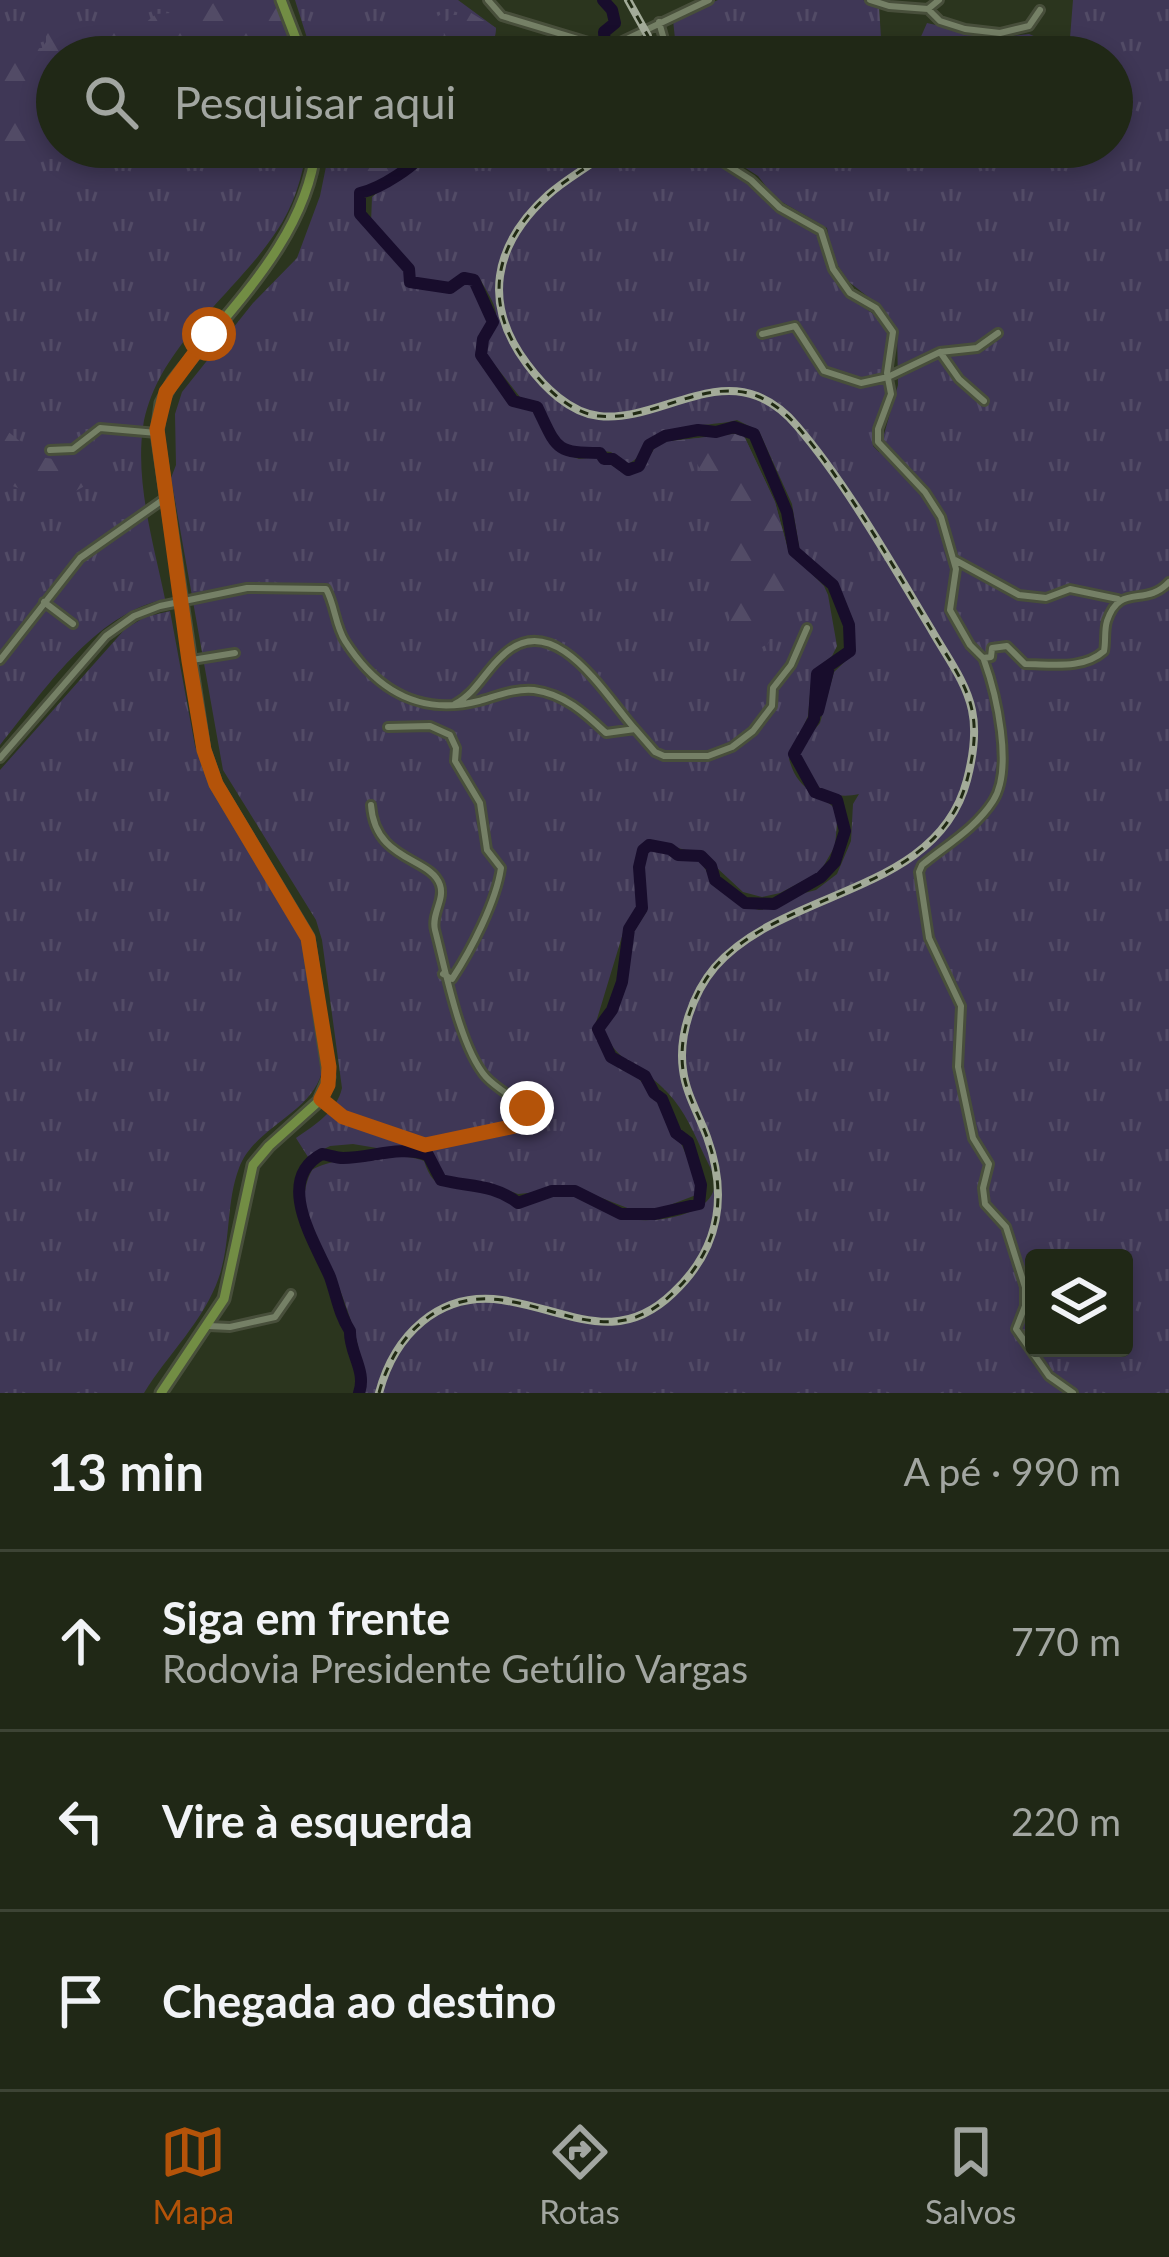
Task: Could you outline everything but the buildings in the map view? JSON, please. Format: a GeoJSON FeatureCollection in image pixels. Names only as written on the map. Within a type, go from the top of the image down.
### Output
{"type":"FeatureCollection","features":[{"type":"Feature","properties":{"kind":"main road"},"geometry":{"type":"LineString","coordinates":[[281,0],[295,36]]}},
{"type":"Feature","properties":{"kind":"main road"},"geometry":{"type":"LineString","coordinates":[[161,1393],[209,1326],[230,1280],[254,1165],[268,1146],[321,1099],[328,1085],[308,938],[216,784],[204,750],[157,433],[161,403],[173,381],[292,226],[312,168]]}},
{"type":"Feature","properties":{"kind":"street"},"geometry":{"type":"LineString","coordinates":[[488,0],[502,16],[567,36]]}},
{"type":"Feature","properties":{"kind":"street"},"geometry":{"type":"LineString","coordinates":[[632,36],[709,0]]}},
{"type":"Feature","properties":{"kind":"street"},"geometry":{"type":"LineString","coordinates":[[870,0],[928,9],[944,23],[1000,33],[1029,26],[1040,10]]}},
{"type":"Feature","properties":{"kind":"street"},"geometry":{"type":"LineString","coordinates":[[928,9],[939,0]]}},
{"type":"Feature","properties":{"kind":"street"},"geometry":{"type":"LineString","coordinates":[[659,22],[663,36]]}},
{"type":"Feature","properties":{"kind":"street"},"geometry":{"type":"LineString","coordinates":[[732,168],[780,208],[821,230],[832,269],[850,292],[869,303],[890,325],[890,400],[878,442],[934,503],[955,560],[950,610],[983,658],[1000,721],[997,794],[965,832],[922,865],[925,926],[961,1006],[958,1067],[973,1138],[989,1164],[985,1204],[1006,1227],[1024,1287],[1025,1306],[1016,1329],[1049,1376],[1073,1393]]}},
{"type":"Feature","properties":{"kind":"street"},"geometry":{"type":"LineString","coordinates":[[762,334],[795,326],[824,371],[850,382],[870,383],[940,352],[976,348],[998,333]]}},
{"type":"Feature","properties":{"kind":"street"},"geometry":{"type":"LineString","coordinates":[[940,352],[959,379],[984,401]]}},
{"type":"Feature","properties":{"kind":"street"},"geometry":{"type":"LineString","coordinates":[[50,450],[73,449],[93,431],[106,427],[157,433]]}},
{"type":"Feature","properties":{"kind":"street"},"geometry":{"type":"LineString","coordinates":[[0,660],[93,546],[164,500]]}},
{"type":"Feature","properties":{"kind":"street"},"geometry":{"type":"LineString","coordinates":[[955,560],[1019,595],[1046,598],[1070,589],[1121,599],[1152,596],[1169,582]]}},
{"type":"Feature","properties":{"kind":"street"},"geometry":{"type":"LineString","coordinates":[[0,758],[106,636],[134,616],[247,588],[322,586],[329,593],[344,639],[371,673],[405,700],[450,706],[515,691],[541,691],[581,709],[606,733],[635,729]]}},
{"type":"Feature","properties":{"kind":"street"},"geometry":{"type":"LineString","coordinates":[[983,658],[991,657],[992,648],[1006,646],[1025,664],[1061,666],[1094,659],[1104,651],[1108,619],[1121,599]]}},
{"type":"Feature","properties":{"kind":"street"},"geometry":{"type":"LineString","coordinates":[[44,602],[73,624]]}},
{"type":"Feature","properties":{"kind":"street"},"geometry":{"type":"LineString","coordinates":[[450,706],[469,695],[513,647],[542,642],[556,646],[589,670],[655,752],[708,756],[732,747],[753,731],[772,706],[773,688],[791,665],[807,628]]}},
{"type":"Feature","properties":{"kind":"street"},"geometry":{"type":"LineString","coordinates":[[189,661],[235,653]]}},
{"type":"Feature","properties":{"kind":"street"},"geometry":{"type":"LineString","coordinates":[[388,727],[423,725],[450,735],[455,761],[480,803],[487,850],[501,868],[492,904],[461,966],[452,979],[443,974]]}},
{"type":"Feature","properties":{"kind":"street"},"geometry":{"type":"LineString","coordinates":[[321,1099],[343,1117],[425,1145],[524,1123],[528,1118],[527,1108],[496,1086],[479,1066],[443,974],[434,921],[440,883],[428,868],[404,860],[386,842],[371,805]]}},
{"type":"Feature","properties":{"kind":"street"},"geometry":{"type":"LineString","coordinates":[[209,1326],[230,1327],[275,1317],[291,1294]]}},
{"type":"Feature","properties":{"kind":"green space"},"geometry":{"type":"Polygon","coordinates":[[[0,0],[275,0],[288,36],[36,36],[36,168],[303,168],[282,222],[180,347],[151,398],[143,427],[142,470],[165,599],[115,621],[93,638],[0,745],[0,0]]]}},
{"type":"Feature","properties":{"kind":"green space"},"geometry":{"type":"Polygon","coordinates":[[[260,0],[275,0],[288,36],[46,36],[52,20],[66,32],[94,35],[116,23],[144,24],[156,14],[200,11],[215,2],[252,6],[260,0]]]}},
{"type":"Feature","properties":{"kind":"green space"},"geometry":{"type":"Polygon","coordinates":[[[295,0],[458,0],[496,28],[495,36],[306,36],[295,0]]]}},
{"type":"Feature","properties":{"kind":"green space"},"geometry":{"type":"Polygon","coordinates":[[[718,0],[863,0],[879,6],[881,36],[675,36],[673,20],[718,0]]]}},
{"type":"Feature","properties":{"kind":"green space"},"geometry":{"type":"Polygon","coordinates":[[[1073,0],[1169,0],[1169,1393],[362,1393],[354,1329],[305,1208],[312,1170],[351,1158],[400,1156],[424,1161],[438,1183],[489,1191],[520,1207],[572,1194],[632,1219],[673,1217],[698,1208],[715,1183],[689,1124],[668,1093],[616,1051],[604,1031],[626,978],[633,933],[647,911],[641,869],[646,851],[699,859],[713,882],[733,892],[745,906],[778,907],[789,897],[816,890],[837,874],[851,841],[853,804],[859,794],[838,795],[822,789],[797,757],[820,723],[834,672],[855,652],[852,617],[829,576],[800,552],[792,504],[759,431],[737,420],[670,430],[656,436],[627,464],[611,452],[564,446],[544,410],[520,397],[486,354],[484,344],[496,312],[480,279],[466,275],[449,285],[415,278],[407,261],[371,223],[372,197],[410,168],[723,168],[816,230],[838,283],[888,328],[887,398],[872,434],[879,452],[898,385],[897,329],[881,307],[849,282],[832,257],[827,228],[775,198],[746,168],[1133,168],[1133,36],[1070,36],[1073,0]]]}},
{"type":"Feature","properties":{"kind":"green space"},"geometry":{"type":"Polygon","coordinates":[[[463,8],[496,28],[495,36],[443,36],[437,17],[441,14],[446,22],[463,8]]]}},
{"type":"Feature","properties":{"kind":"green space"},"geometry":{"type":"Polygon","coordinates":[[[927,23],[985,36],[921,36],[927,23]]]}},
{"type":"Feature","properties":{"kind":"green space"},"geometry":{"type":"Polygon","coordinates":[[[0,35],[16,36],[17,49],[36,48],[36,156],[0,169],[0,35]]]}},
{"type":"Feature","properties":{"kind":"green space"},"geometry":{"type":"Polygon","coordinates":[[[326,168],[401,168],[358,191],[356,213],[404,268],[408,284],[449,291],[467,281],[474,283],[490,323],[477,356],[512,402],[534,409],[559,452],[579,459],[597,457],[629,475],[662,442],[744,436],[775,502],[788,550],[828,595],[837,646],[812,672],[808,716],[789,759],[804,786],[838,812],[835,846],[820,872],[762,897],[743,892],[702,854],[650,841],[639,847],[634,871],[637,907],[623,933],[594,1029],[609,1055],[637,1077],[656,1101],[690,1166],[696,1195],[662,1208],[630,1209],[576,1188],[518,1194],[488,1183],[450,1178],[431,1153],[413,1148],[353,1144],[330,1146],[308,1157],[296,1138],[330,1110],[342,1088],[322,940],[316,920],[223,770],[171,478],[176,465],[175,414],[182,392],[253,303],[297,258],[326,168]]]}},
{"type":"Feature","properties":{"kind":"green space"},"geometry":{"type":"Polygon","coordinates":[[[356,168],[400,168],[358,190],[349,183],[360,171],[356,168]]]}},
{"type":"Feature","properties":{"kind":"green space"},"geometry":{"type":"Polygon","coordinates":[[[0,425],[39,457],[68,461],[86,457],[94,481],[70,494],[57,509],[38,505],[31,493],[10,485],[0,474],[0,425]]]}},
{"type":"Feature","properties":{"kind":"green space"},"geometry":{"type":"Polygon","coordinates":[[[735,434],[745,438],[796,561],[768,644],[737,660],[726,646],[731,611],[738,593],[758,571],[723,567],[726,518],[691,455],[675,454],[646,466],[662,442],[735,434]]]}},
{"type":"Feature","properties":{"kind":"green space"},"geometry":{"type":"Polygon","coordinates":[[[170,611],[204,772],[296,926],[305,953],[322,1072],[306,1099],[257,1141],[239,1168],[223,1264],[212,1293],[144,1393],[0,1393],[0,770],[125,629],[145,617],[170,611]]]}},
{"type":"Feature","properties":{"kind":"waterway"},"geometry":{"type":"LineString","coordinates":[[603,0],[615,23],[604,36]]}},
{"type":"Feature","properties":{"kind":"waterway"},"geometry":{"type":"LineString","coordinates":[[359,1393],[361,1377],[350,1331],[302,1213],[299,1196],[308,1165],[322,1154],[343,1158],[417,1152],[428,1155],[441,1180],[490,1189],[518,1203],[552,1191],[575,1191],[621,1214],[655,1214],[699,1204],[701,1185],[688,1142],[676,1133],[662,1099],[645,1076],[611,1057],[598,1029],[612,1010],[622,982],[629,929],[642,908],[639,867],[643,850],[649,845],[678,855],[701,856],[715,880],[745,903],[774,904],[821,877],[835,862],[845,831],[837,800],[815,792],[794,754],[814,719],[817,674],[850,651],[849,625],[833,585],[794,551],[787,512],[754,434],[734,427],[665,436],[649,445],[639,466],[628,470],[600,453],[574,452],[559,445],[537,407],[513,401],[481,355],[493,322],[474,280],[464,278],[450,288],[410,282],[409,269],[360,214],[360,193],[407,168]]}},
{"type":"Feature","properties":{"kind":"waterway"},"geometry":{"type":"LineString","coordinates":[[818,711],[829,667]]}},
{"type":"Feature","properties":{"kind":"railway"},"geometry":{"type":"LineString","coordinates":[[628,0],[648,36]]}},
{"type":"Feature","properties":{"kind":"railway"},"geometry":{"type":"LineString","coordinates":[[379,1393],[408,1336],[439,1310],[479,1299],[502,1300],[611,1322],[652,1309],[689,1276],[710,1240],[718,1200],[713,1159],[683,1070],[685,1029],[700,989],[715,967],[744,941],[892,869],[925,847],[950,818],[971,763],[973,719],[960,678],[851,498],[789,417],[763,399],[738,391],[699,395],[639,413],[588,414],[550,390],[527,364],[513,342],[499,297],[505,255],[529,214],[585,168]]}},
{"type":"Feature","properties":{"kind":"route"},"geometry":{"type":"LineString","coordinates":[[209,334],[173,381],[158,414],[164,500],[207,761],[308,938],[329,1067],[321,1099],[343,1117],[425,1145],[524,1123],[527,1108]]}}]}
